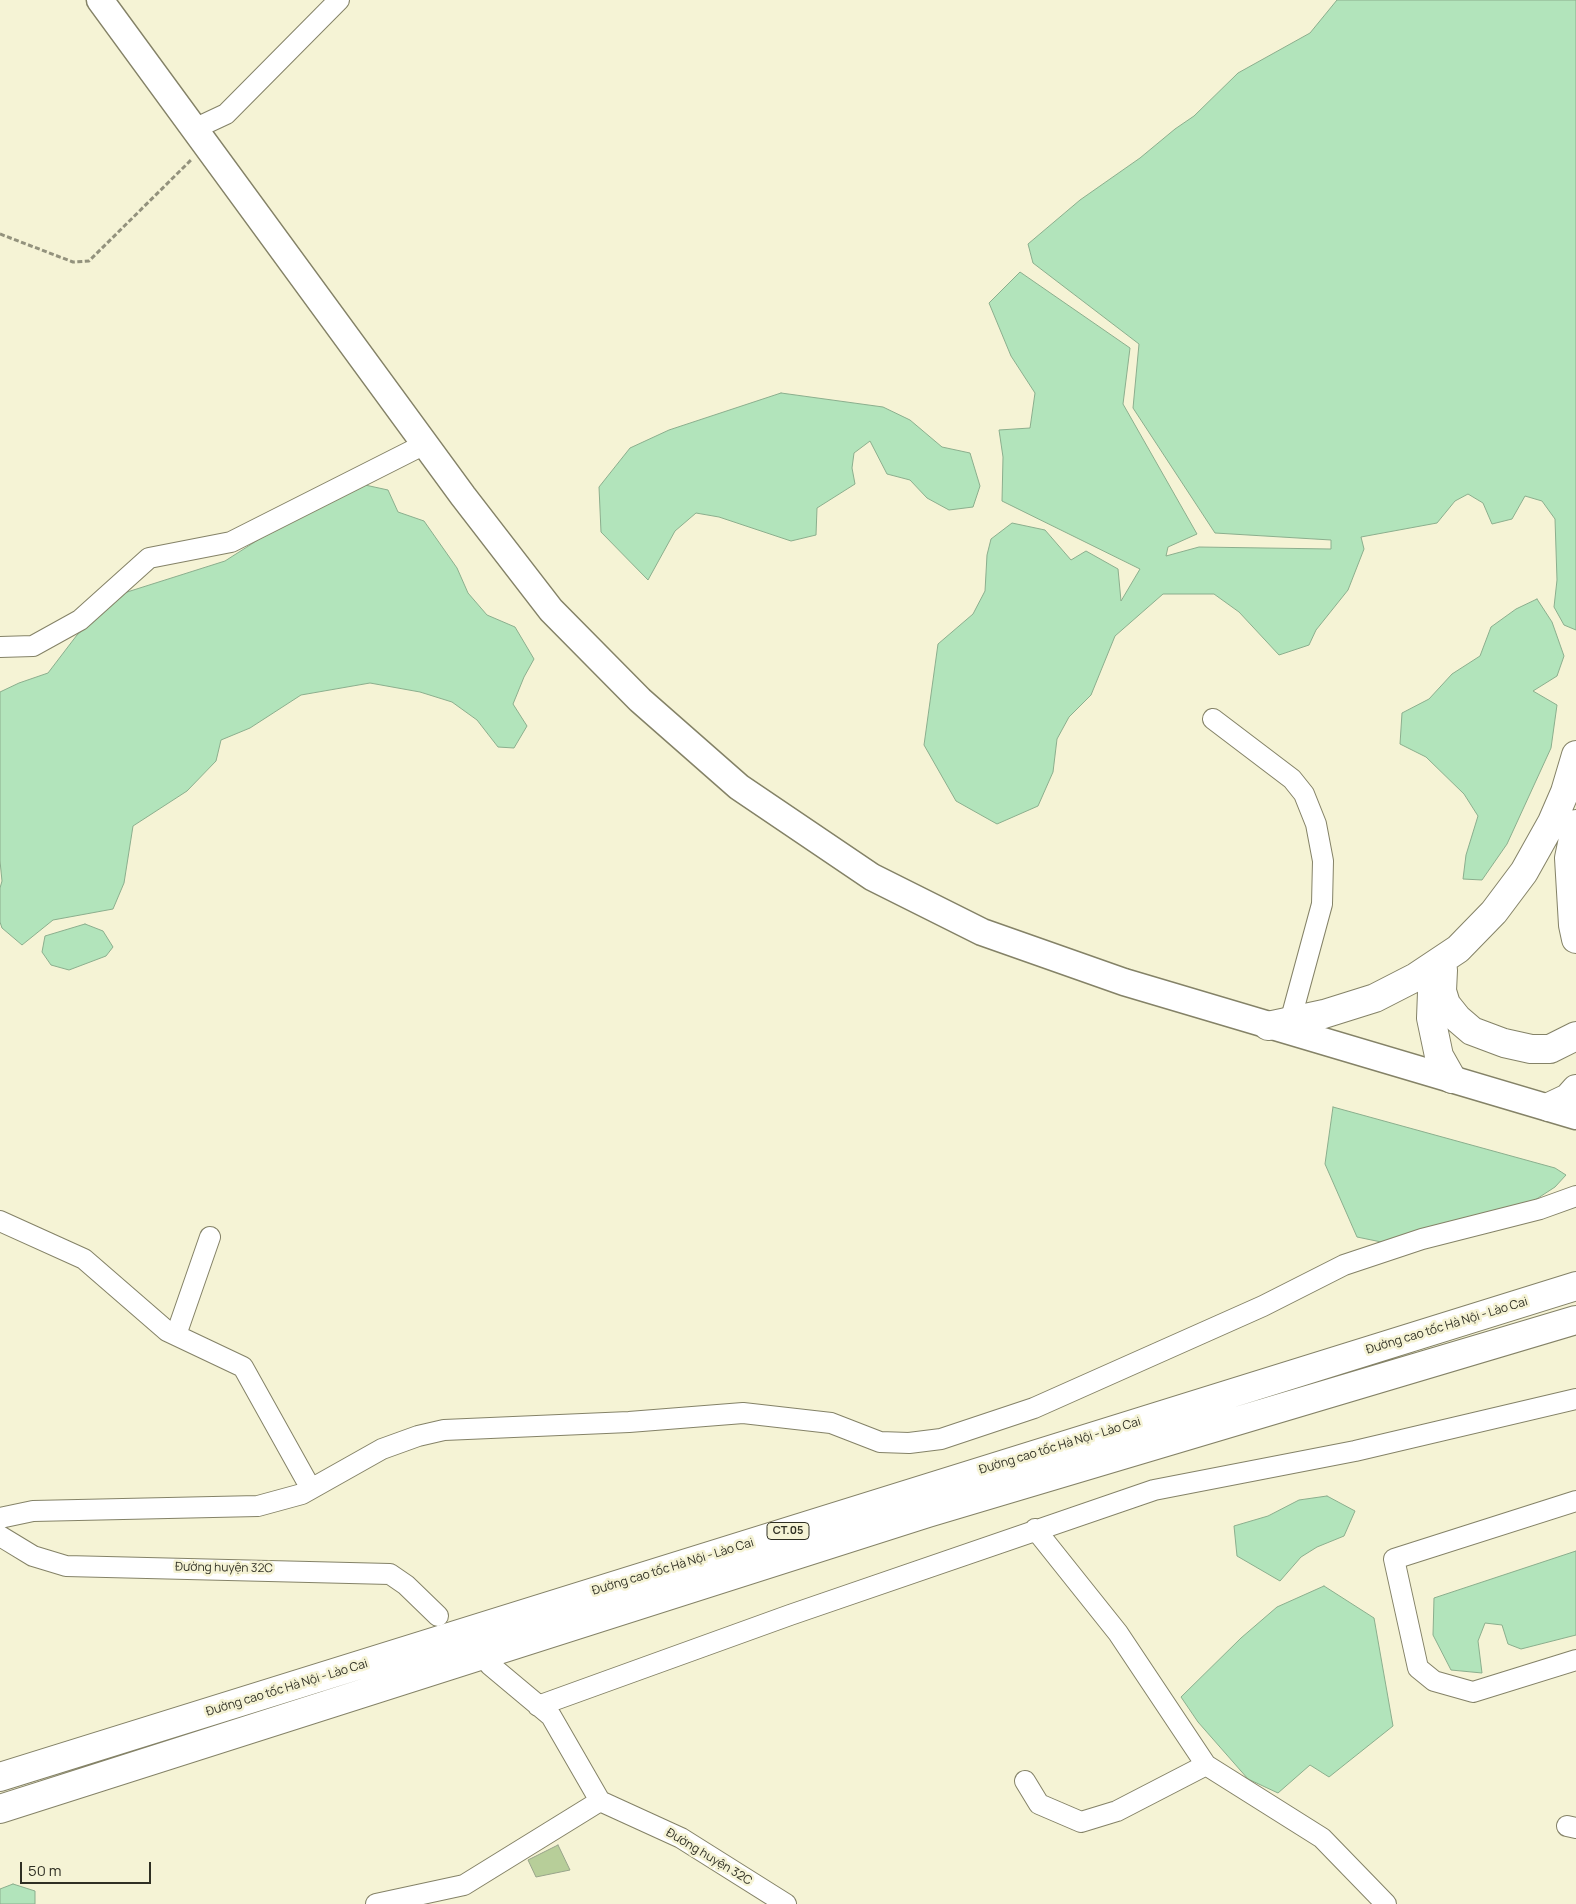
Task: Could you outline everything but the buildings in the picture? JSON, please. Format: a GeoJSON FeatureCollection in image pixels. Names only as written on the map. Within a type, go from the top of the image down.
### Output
{"type":"FeatureCollection","features":[{"type":"Feature","properties":{"kind":"highway"},"geometry":{"type":"LineString","coordinates":[[1452,1079],[1439,1056],[1431,1018],[1432,992],[1451,959],[1494,912],[1524,872],[1552,822],[1565,792],[1576,755]]}},
{"type":"Feature","properties":{"kind":"highway"},"geometry":{"type":"LineString","coordinates":[[1576,824],[1569,858],[1573,925],[1576,939]]}},
{"type":"Feature","properties":{"kind":"highway"},"geometry":{"type":"LineString","coordinates":[[1279,1024],[1324,1014],[1375,998],[1451,959]]}},
{"type":"Feature","properties":{"kind":"highway"},"geometry":{"type":"LineString","coordinates":[[1451,959],[1442,991],[1446,1004],[1472,1032],[1504,1043],[1530,1049],[1550,1049],[1576,1036]]}},
{"type":"Feature","properties":{"kind":"highway"},"geometry":{"type":"LineString","coordinates":[[1548,1107],[1568,1098],[1576,1089]]}},
{"type":"Feature","properties":{"kind":"highway","name":"Đường cao tốc Hà Nội - Lào Cai"},"geometry":{"type":"LineString","coordinates":[[0,1777],[1576,1286]]}},
{"type":"Feature","properties":{"kind":"highway","name":"Đường cao tốc Hà Nội - Lào Cai"},"geometry":{"type":"LineString","coordinates":[[0,1809],[928,1513],[1576,1320]]}},
{"type":"Feature","properties":{"kind":"main road"},"geometry":{"type":"LineString","coordinates":[[100,0],[424,444],[551,610],[640,700],[738,787],[872,876],[982,932],[1124,982],[1279,1024],[1576,1116]]}},
{"type":"Feature","properties":{"kind":"street"},"geometry":{"type":"LineString","coordinates":[[200,137],[226,114],[339,0]]}},
{"type":"Feature","properties":{"kind":"street"},"geometry":{"type":"LineString","coordinates":[[0,647],[33,646],[80,620],[149,558],[230,542],[276,517],[336,490],[424,444]]}},
{"type":"Feature","properties":{"kind":"street"},"geometry":{"type":"LineString","coordinates":[[1213,719],[1292,779],[1304,794],[1316,824],[1323,861],[1322,904],[1279,1024]]}},
{"type":"Feature","properties":{"kind":"street"},"geometry":{"type":"LineString","coordinates":[[0,1518],[33,1511],[258,1506],[302,1494],[382,1449],[418,1436],[444,1430],[629,1422],[743,1414],[831,1423],[880,1442],[909,1443],[941,1439],[1034,1408],[1263,1306],[1344,1265],[1422,1240],[1540,1208],[1576,1196]]}},
{"type":"Feature","properties":{"kind":"street"},"geometry":{"type":"LineString","coordinates":[[0,1221],[84,1259],[167,1330],[243,1368],[311,1489]]}},
{"type":"Feature","properties":{"kind":"street"},"geometry":{"type":"LineString","coordinates":[[176,1335],[210,1237]]}},
{"type":"Feature","properties":{"kind":"street"},"geometry":{"type":"LineString","coordinates":[[538,1706],[1035,1529],[1154,1490],[1355,1451],[1576,1399]]}},
{"type":"Feature","properties":{"kind":"street"},"geometry":{"type":"LineString","coordinates":[[1576,1501],[1394,1559],[1418,1668],[1434,1681],[1473,1692],[1576,1660]]}},
{"type":"Feature","properties":{"kind":"street"},"geometry":{"type":"LineString","coordinates":[[1035,1529],[1118,1633],[1206,1765],[1322,1838],[1386,1904]]}},
{"type":"Feature","properties":{"kind":"street","name":"Đường huyện 32C"},"geometry":{"type":"LineString","coordinates":[[0,1536],[33,1556],[66,1566],[390,1574],[406,1585],[438,1616]]}},
{"type":"Feature","properties":{"kind":"street"},"geometry":{"type":"LineString","coordinates":[[384,1903],[464,1885],[600,1801],[551,1716],[490,1666]]}},
{"type":"Feature","properties":{"kind":"street"},"geometry":{"type":"LineString","coordinates":[[1025,1781],[1039,1804],[1081,1822],[1118,1811],[1206,1765]]}},
{"type":"Feature","properties":{"kind":"street","name":"Đường huyện 32C"},"geometry":{"type":"LineString","coordinates":[[600,1801],[681,1838],[786,1904]]}},
{"type":"Feature","properties":{"kind":"path"},"geometry":{"type":"LineString","coordinates":[[0,234],[73,262],[89,261],[200,137]]}},
{"type":"Feature","properties":{"kind":"shaded area"},"geometry":{"type":"Polygon","coordinates":[[[1337,0],[1576,0],[1576,630],[1564,625],[1554,607],[1557,580],[1555,519],[1542,501],[1525,496],[1512,519],[1492,524],[1483,503],[1468,494],[1455,501],[1437,523],[1361,537],[1364,549],[1348,590],[1316,630],[1309,645],[1279,655],[1239,612],[1214,594],[1163,594],[1115,636],[1091,695],[1069,717],[1057,739],[1053,772],[1038,806],[997,824],[956,801],[924,745],[938,644],[973,614],[985,591],[987,555],[991,539],[1012,523],[1045,530],[1071,560],[1086,551],[1118,569],[1121,601],[1140,569],[1002,501],[1003,457],[999,430],[1030,428],[1035,393],[1011,356],[989,303],[1020,272],[1130,348],[1123,404],[1197,534],[1168,547],[1166,556],[1199,547],[1331,549],[1331,540],[1215,533],[1133,408],[1139,344],[1033,263],[1028,244],[1080,200],[1140,158],[1194,116],[1238,73],[1310,33],[1337,0]]]}},
{"type":"Feature","properties":{"kind":"shaded area"},"geometry":{"type":"Polygon","coordinates":[[[781,393],[883,407],[910,420],[942,447],[970,453],[980,486],[973,507],[949,510],[927,498],[910,480],[887,474],[870,441],[854,453],[852,468],[855,484],[817,508],[816,535],[791,541],[719,517],[696,513],[675,531],[648,580],[601,532],[599,487],[630,448],[669,430],[781,393]]]}},
{"type":"Feature","properties":{"kind":"shaded area"},"geometry":{"type":"Polygon","coordinates":[[[365,485],[388,490],[398,512],[424,521],[457,568],[468,593],[487,615],[515,627],[534,659],[513,704],[527,726],[514,748],[498,747],[477,720],[452,702],[420,692],[370,683],[301,695],[250,728],[221,740],[216,761],[187,791],[133,826],[124,883],[113,909],[53,920],[22,945],[2,928],[0,922],[0,888],[2,881],[0,861],[0,692],[48,673],[77,635],[124,593],[225,561],[261,538],[365,485]]]}},
{"type":"Feature","properties":{"kind":"shaded area"},"geometry":{"type":"Polygon","coordinates":[[[1537,599],[1552,622],[1564,656],[1557,676],[1533,691],[1557,705],[1551,748],[1507,844],[1482,880],[1463,879],[1466,855],[1478,816],[1464,794],[1426,757],[1400,744],[1402,713],[1429,699],[1452,674],[1480,656],[1491,627],[1516,609],[1537,599]]]}},
{"type":"Feature","properties":{"kind":"shaded area"},"geometry":{"type":"Polygon","coordinates":[[[85,924],[103,931],[113,947],[106,956],[69,970],[51,965],[42,952],[45,936],[85,924]]]}},
{"type":"Feature","properties":{"kind":"shaded area"},"geometry":{"type":"Polygon","coordinates":[[[1333,1107],[1555,1168],[1566,1175],[1555,1187],[1535,1200],[1391,1244],[1357,1237],[1325,1164],[1333,1107]]]}},
{"type":"Feature","properties":{"kind":"shaded area"},"geometry":{"type":"Polygon","coordinates":[[[1327,1496],[1355,1511],[1344,1536],[1317,1547],[1301,1557],[1280,1581],[1237,1556],[1234,1526],[1268,1516],[1299,1500],[1327,1496]]]}},
{"type":"Feature","properties":{"kind":"shaded area"},"geometry":{"type":"Polygon","coordinates":[[[1576,1551],[1576,1635],[1521,1649],[1508,1644],[1502,1625],[1485,1623],[1478,1641],[1482,1673],[1451,1670],[1433,1635],[1434,1598],[1576,1551]]]}},
{"type":"Feature","properties":{"kind":"shaded area"},"geometry":{"type":"Polygon","coordinates":[[[1324,1586],[1374,1618],[1393,1726],[1329,1777],[1310,1765],[1278,1793],[1248,1779],[1198,1722],[1181,1697],[1241,1638],[1277,1607],[1324,1586]]]}},
{"type":"Feature","properties":{"kind":"shaded area"},"geometry":{"type":"Polygon","coordinates":[[[13,1884],[35,1891],[35,1904],[0,1904],[0,1889],[13,1884]]]}}]}
